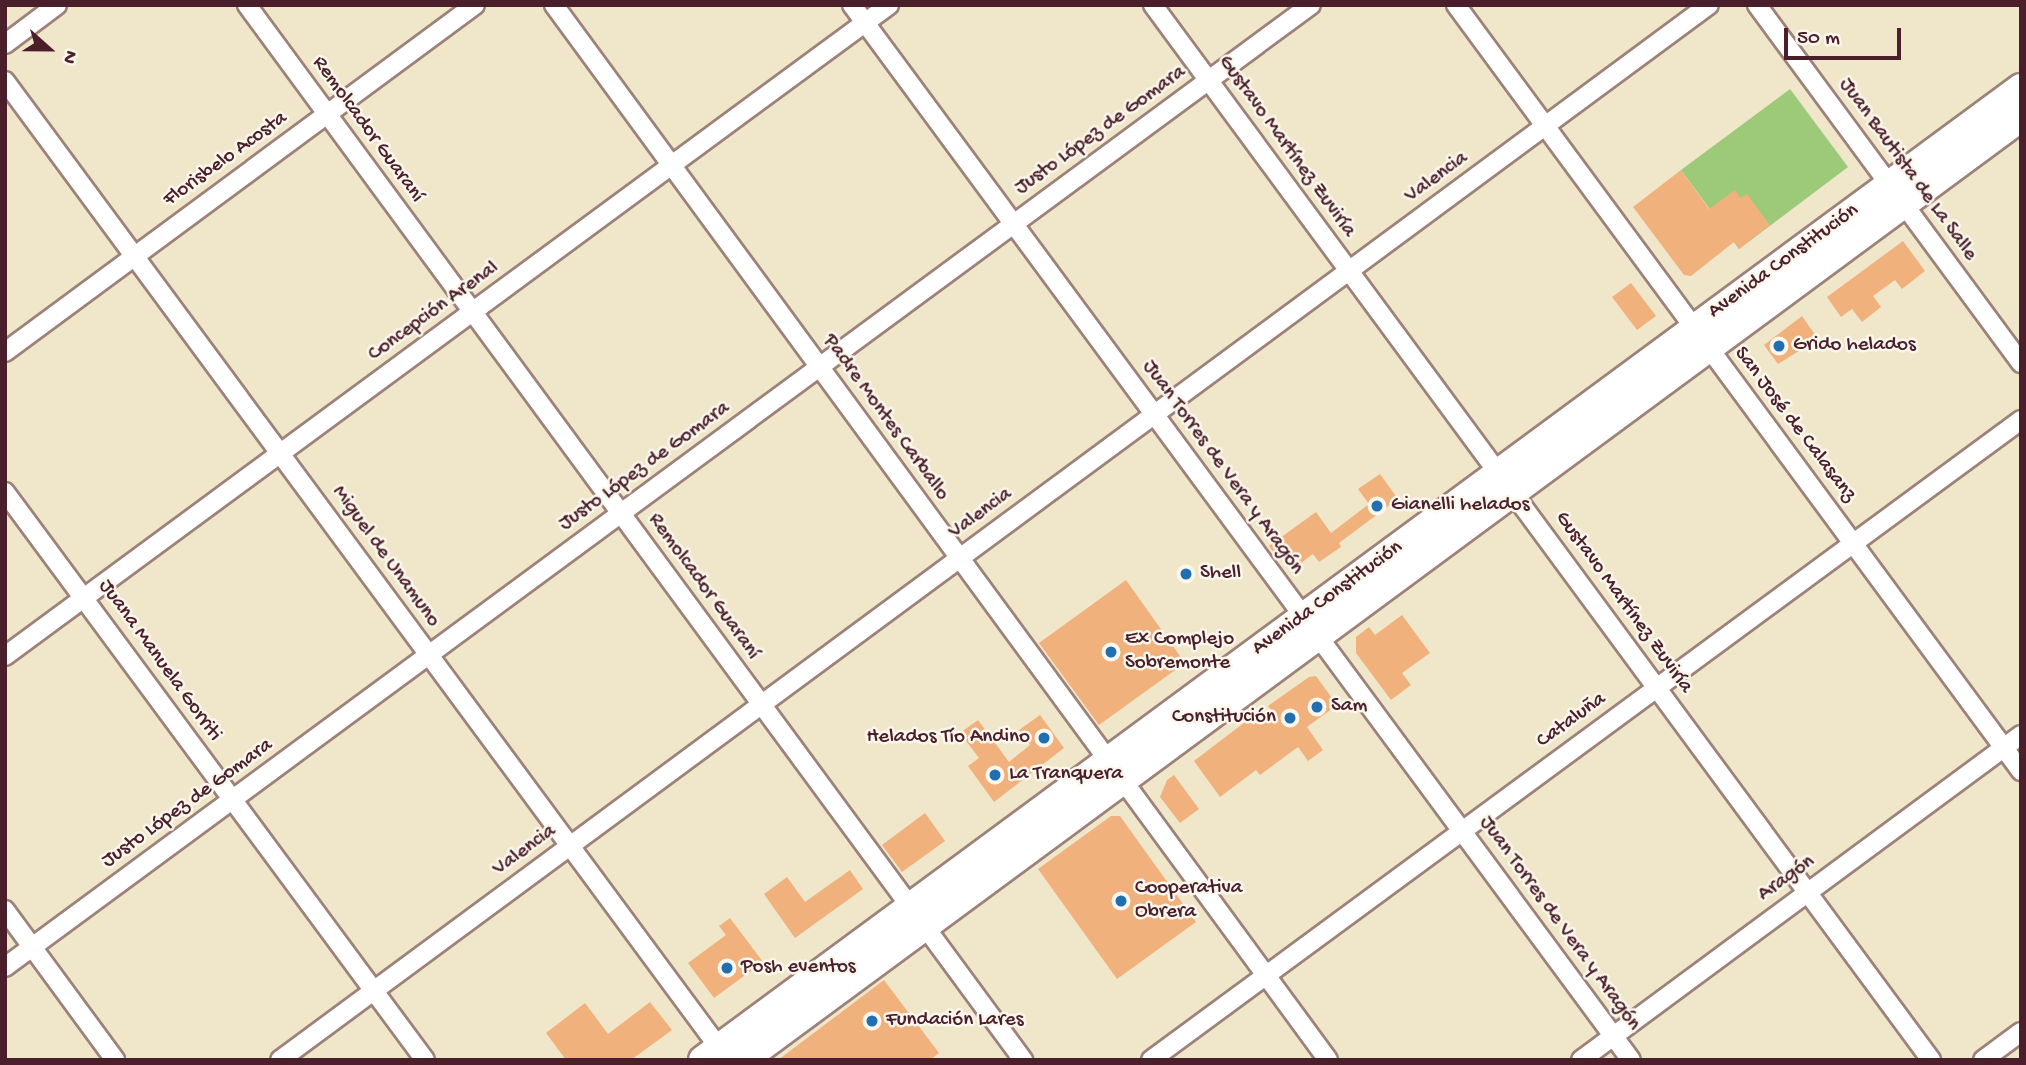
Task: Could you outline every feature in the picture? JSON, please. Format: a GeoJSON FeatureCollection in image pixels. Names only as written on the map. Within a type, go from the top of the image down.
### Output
{"type":"FeatureCollection","features":[{"type":"Feature","properties":{"kind":"main road","name":"Avenida Constitución"},"geometry":{"type":"LineString","coordinates":[[723,1057],[1896,194],[2021,88]]}},
{"type":"Feature","properties":{"kind":"main road","name":"Avenida Constitución"},"geometry":{"type":"LineString","coordinates":[[1896,194],[2021,117]]}},
{"type":"Feature","properties":{"kind":"street"},"geometry":{"type":"LineString","coordinates":[[5,44],[57,5]]}},
{"type":"Feature","properties":{"kind":"street","name":"Remolcador Guaraní"},"geometry":{"type":"LineString","coordinates":[[247,5],[1023,1060]]}},
{"type":"Feature","properties":{"kind":"street","name":"Florisbelo Acosta"},"geometry":{"type":"LineString","coordinates":[[5,352],[475,5]]}},
{"type":"Feature","properties":{"kind":"street","name":"Padre Montes Carballo"},"geometry":{"type":"LineString","coordinates":[[554,5],[1328,1060]]}},
{"type":"Feature","properties":{"kind":"street","name":"Juan Torres de Vera y Aragón"},"geometry":{"type":"LineString","coordinates":[[852,5],[1631,1060]]}},
{"type":"Feature","properties":{"kind":"street","name":"Concepción Arenal"},"geometry":{"type":"LineString","coordinates":[[5,656],[889,5]]}},
{"type":"Feature","properties":{"kind":"street","name":"Gustavo Martínez Zuviría"},"geometry":{"type":"LineString","coordinates":[[1153,5],[1931,1060]]}},
{"type":"Feature","properties":{"kind":"street","name":"Justo López de Gomara"},"geometry":{"type":"LineString","coordinates":[[5,967],[1311,5]]}},
{"type":"Feature","properties":{"kind":"street","name":"San José de Calasanz"},"geometry":{"type":"LineString","coordinates":[[1456,5],[2021,771]]}},
{"type":"Feature","properties":{"kind":"street","name":"Valencia"},"geometry":{"type":"LineString","coordinates":[[280,1060],[1709,5]]}},
{"type":"Feature","properties":{"kind":"street","name":"Juan Bautista de La Salle"},"geometry":{"type":"LineString","coordinates":[[1757,5],[2021,363]]}},
{"type":"Feature","properties":{"kind":"street","name":"Miguel de Unamuno"},"geometry":{"type":"LineString","coordinates":[[5,81],[723,1057]]}},
{"type":"Feature","properties":{"kind":"street","name":"Cataluña"},"geometry":{"type":"LineString","coordinates":[[1151,1060],[1855,545],[2021,420]]}},
{"type":"Feature","properties":{"kind":"street","name":"Juana Manuela Gorriti"},"geometry":{"type":"LineString","coordinates":[[5,492],[425,1060]]}},
{"type":"Feature","properties":{"kind":"street","name":"Aragón"},"geometry":{"type":"LineString","coordinates":[[1581,1060],[2021,736]]}},
{"type":"Feature","properties":{"kind":"street"},"geometry":{"type":"LineString","coordinates":[[5,910],[115,1060]]}},
{"type":"Feature","properties":{"kind":"street"},"geometry":{"type":"LineString","coordinates":[[1983,1060],[2021,1032]]}},
{"type":"Feature","properties":{"kind":"green space"},"geometry":{"type":"Polygon","coordinates":[[[1790,89],[1848,167],[1739,249],[1681,170],[1790,89]]]}},
{"type":"Feature","properties":{"kind":"building"},"geometry":{"type":"Polygon","coordinates":[[[1681,170],[1709,209],[1735,190],[1740,198],[1747,194],[1770,225],[1739,249],[1734,242],[1691,276],[1684,275],[1633,207],[1681,170]]]}},
{"type":"Feature","properties":{"kind":"building"},"geometry":{"type":"Polygon","coordinates":[[[1903,241],[1925,271],[1902,289],[1895,280],[1873,296],[1881,307],[1862,322],[1852,309],[1841,317],[1827,297],[1903,241]]]}},
{"type":"Feature","properties":{"kind":"building"},"geometry":{"type":"Polygon","coordinates":[[[1631,283],[1656,316],[1637,330],[1612,297],[1631,283]]]}},
{"type":"Feature","properties":{"kind":"building"},"geometry":{"type":"Polygon","coordinates":[[[1802,316],[1818,339],[1778,364],[1764,345],[1802,316]]]}},
{"type":"Feature","properties":{"kind":"building"},"geometry":{"type":"Polygon","coordinates":[[[1380,474],[1398,499],[1339,543],[1341,547],[1319,562],[1313,554],[1301,563],[1279,560],[1269,546],[1316,512],[1331,533],[1369,504],[1358,489],[1380,474]]]}},
{"type":"Feature","properties":{"kind":"building","name":"Ex Complejo Sobremonte"},"geometry":{"type":"Polygon","coordinates":[[[1126,580],[1185,663],[1099,725],[1039,643],[1126,580]]]}},
{"type":"Feature","properties":{"kind":"building"},"geometry":{"type":"Polygon","coordinates":[[[1402,615],[1430,653],[1402,673],[1411,685],[1391,700],[1356,653],[1356,637],[1369,627],[1375,635],[1402,615]]]}},
{"type":"Feature","properties":{"kind":"building"},"geometry":{"type":"Polygon","coordinates":[[[1316,676],[1337,705],[1307,727],[1323,750],[1308,761],[1298,747],[1260,775],[1256,770],[1220,797],[1194,761],[1249,719],[1253,725],[1272,711],[1268,706],[1309,677],[1316,676]]]}},
{"type":"Feature","properties":{"kind":"building"},"geometry":{"type":"Polygon","coordinates":[[[1040,715],[1064,748],[994,802],[968,766],[979,758],[960,733],[978,720],[1009,762],[1030,745],[1019,730],[1040,715]]]}},
{"type":"Feature","properties":{"kind":"building"},"geometry":{"type":"Polygon","coordinates":[[[1174,775],[1199,809],[1180,823],[1160,797],[1167,780],[1174,775]]]}},
{"type":"Feature","properties":{"kind":"building"},"geometry":{"type":"Polygon","coordinates":[[[925,813],[945,841],[902,872],[882,845],[925,813]]]}},
{"type":"Feature","properties":{"kind":"building","name":"Cooperativa Obrera"},"geometry":{"type":"Polygon","coordinates":[[[1111,816],[1120,816],[1196,922],[1117,979],[1038,869],[1111,816]]]}},
{"type":"Feature","properties":{"kind":"building"},"geometry":{"type":"Polygon","coordinates":[[[850,870],[863,889],[795,938],[764,894],[787,877],[805,902],[850,870]]]}},
{"type":"Feature","properties":{"kind":"building"},"geometry":{"type":"Polygon","coordinates":[[[730,918],[763,962],[714,998],[688,963],[726,935],[719,926],[730,918]]]}},
{"type":"Feature","properties":{"kind":"building","name":"Fundación Lares"},"geometry":{"type":"Polygon","coordinates":[[[884,980],[939,1053],[930,1060],[778,1060],[884,980]]]}},
{"type":"Feature","properties":{"kind":"building"},"geometry":{"type":"Polygon","coordinates":[[[650,1002],[672,1030],[631,1060],[566,1060],[546,1033],[585,1003],[608,1034],[650,1002]]]}},
{"type":"Feature","properties":{"kind":"place","name":"Grido helados"},"geometry":{"type":"Point","coordinates":[1779,346]}},
{"type":"Feature","properties":{"kind":"place","name":"Gianelli helados"},"geometry":{"type":"Point","coordinates":[1377,506]}},
{"type":"Feature","properties":{"kind":"place","name":"Shell"},"geometry":{"type":"Point","coordinates":[1186,574]}},
{"type":"Feature","properties":{"kind":"place","name":"Ex Complejo Sobremonte"},"geometry":{"type":"Point","coordinates":[1111,652]}},
{"type":"Feature","properties":{"kind":"place","name":"Sam"},"geometry":{"type":"Point","coordinates":[1317,707]}},
{"type":"Feature","properties":{"kind":"place","name":"Constitución"},"geometry":{"type":"Point","coordinates":[1290,718]}},
{"type":"Feature","properties":{"kind":"place","name":"Helados Tío Andino"},"geometry":{"type":"Point","coordinates":[1044,738]}},
{"type":"Feature","properties":{"kind":"place","name":"La Tranquera"},"geometry":{"type":"Point","coordinates":[995,775]}},
{"type":"Feature","properties":{"kind":"place","name":"Cooperativa Obrera"},"geometry":{"type":"Point","coordinates":[1121,901]}},
{"type":"Feature","properties":{"kind":"place","name":"Posh eventos"},"geometry":{"type":"Point","coordinates":[727,968]}},
{"type":"Feature","properties":{"kind":"place","name":"Fundación Lares"},"geometry":{"type":"Point","coordinates":[872,1021]}}]}
